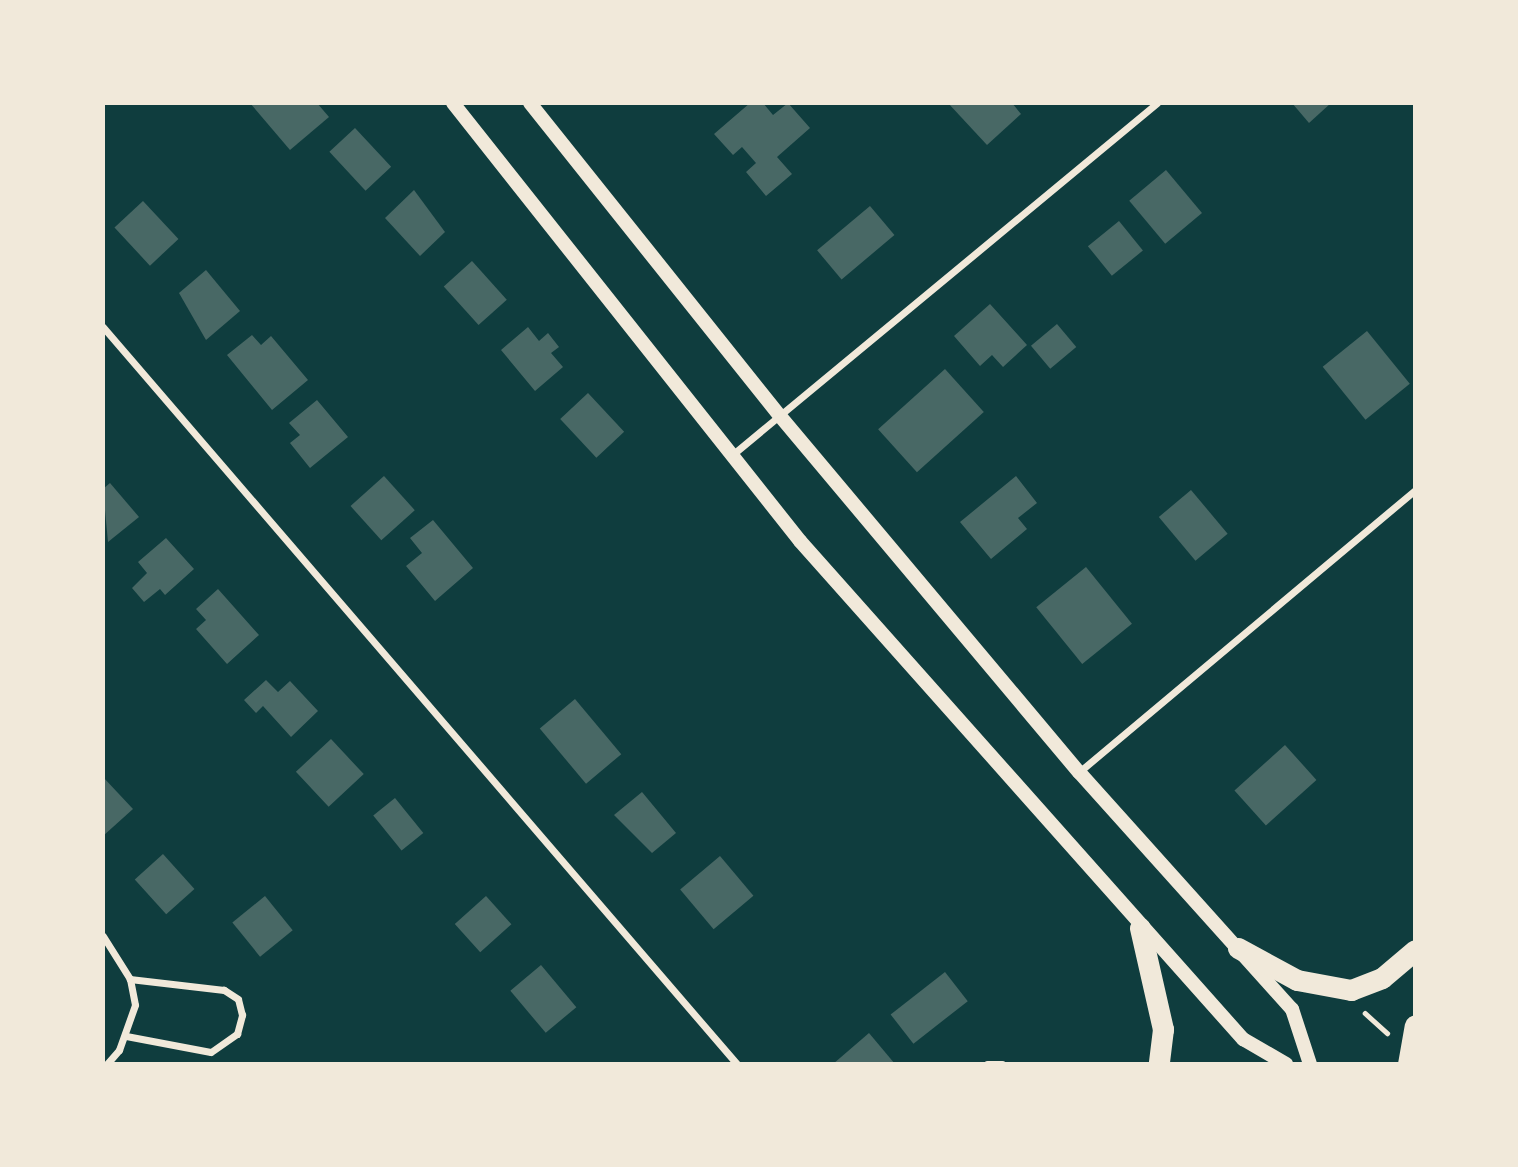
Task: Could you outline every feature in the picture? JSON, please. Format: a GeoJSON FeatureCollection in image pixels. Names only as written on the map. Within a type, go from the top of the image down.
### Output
{"type":"FeatureCollection","features":[{"type":"Feature","properties":{"kind":"highway"},"geometry":{"type":"LineString","coordinates":[[1140,928],[1163,1029],[1159,1064]]}},
{"type":"Feature","properties":{"kind":"highway"},"geometry":{"type":"LineString","coordinates":[[1238,948],[1297,980],[1351,990],[1382,978],[1415,950]]}},
{"type":"Feature","properties":{"kind":"highway"},"geometry":{"type":"LineString","coordinates":[[1408,1062],[1415,1026]]}},
{"type":"Feature","properties":{"kind":"main road"},"geometry":{"type":"LineString","coordinates":[[453,103],[732,455],[1140,928],[1243,1040],[1286,1064]]}},
{"type":"Feature","properties":{"kind":"main road"},"geometry":{"type":"LineString","coordinates":[[530,103],[780,416],[1079,772],[1292,1009],[1310,1064]]}},
{"type":"Feature","properties":{"kind":"street"},"geometry":{"type":"LineString","coordinates":[[732,455],[1157,103]]}},
{"type":"Feature","properties":{"kind":"street"},"geometry":{"type":"LineString","coordinates":[[103,327],[737,1064]]}},
{"type":"Feature","properties":{"kind":"street"},"geometry":{"type":"LineString","coordinates":[[1079,772],[1415,490]]}},
{"type":"Feature","properties":{"kind":"street"},"geometry":{"type":"LineString","coordinates":[[103,936],[130,979],[135,1004],[126,1036],[107,1064]]}},
{"type":"Feature","properties":{"kind":"street"},"geometry":{"type":"LineString","coordinates":[[126,1036],[211,1052],[237,1034],[242,1015],[238,999],[225,990],[130,979]]}},
{"type":"Feature","properties":{"kind":"street"},"geometry":{"type":"LineString","coordinates":[[987,1064],[1002,1064]]}},
{"type":"Feature","properties":{"kind":"path"},"geometry":{"type":"LineString","coordinates":[[1360,1007],[1394,1040]]}},
{"type":"Feature","properties":{"kind":"building"},"geometry":{"type":"Polygon","coordinates":[[[250,103],[317,103],[329,117],[290,150],[250,103]]]}},
{"type":"Feature","properties":{"kind":"building"},"geometry":{"type":"Polygon","coordinates":[[[750,103],[763,103],[773,115],[788,103],[810,128],[777,157],[792,174],[766,196],[746,172],[756,163],[742,147],[733,155],[714,134],[750,103]]]}},
{"type":"Feature","properties":{"kind":"building"},"geometry":{"type":"Polygon","coordinates":[[[948,103],[1012,103],[1021,114],[987,145],[948,103]]]}},
{"type":"Feature","properties":{"kind":"building"},"geometry":{"type":"Polygon","coordinates":[[[1292,103],[1331,103],[1309,123],[1292,103]]]}},
{"type":"Feature","properties":{"kind":"building"},"geometry":{"type":"Polygon","coordinates":[[[355,128],[391,167],[366,191],[329,152],[355,128]]]}},
{"type":"Feature","properties":{"kind":"building"},"geometry":{"type":"Polygon","coordinates":[[[1166,170],[1202,213],[1165,244],[1129,201],[1166,170]]]}},
{"type":"Feature","properties":{"kind":"building"},"geometry":{"type":"Polygon","coordinates":[[[414,190],[445,232],[420,256],[385,218],[414,190]]]}},
{"type":"Feature","properties":{"kind":"building"},"geometry":{"type":"Polygon","coordinates":[[[143,201],[178,239],[150,266],[114,228],[143,201]]]}},
{"type":"Feature","properties":{"kind":"building"},"geometry":{"type":"Polygon","coordinates":[[[870,206],[894,235],[842,279],[817,250],[870,206]]]}},
{"type":"Feature","properties":{"kind":"building"},"geometry":{"type":"Polygon","coordinates":[[[1119,221],[1143,251],[1112,276],[1088,246],[1119,221]]]}},
{"type":"Feature","properties":{"kind":"building"},"geometry":{"type":"Polygon","coordinates":[[[472,261],[507,300],[479,325],[444,286],[472,261]]]}},
{"type":"Feature","properties":{"kind":"building"},"geometry":{"type":"Polygon","coordinates":[[[206,270],[240,311],[206,340],[179,293],[206,270]]]}},
{"type":"Feature","properties":{"kind":"building"},"geometry":{"type":"Polygon","coordinates":[[[990,304],[1027,345],[1003,367],[992,355],[980,366],[954,336],[990,304]]]}},
{"type":"Feature","properties":{"kind":"building"},"geometry":{"type":"Polygon","coordinates":[[[1057,324],[1076,347],[1050,369],[1031,346],[1057,324]]]}},
{"type":"Feature","properties":{"kind":"building"},"geometry":{"type":"Polygon","coordinates":[[[528,327],[539,341],[548,333],[559,347],[551,353],[563,367],[535,391],[501,350],[528,327]]]}},
{"type":"Feature","properties":{"kind":"building"},"geometry":{"type":"Polygon","coordinates":[[[1367,331],[1410,384],[1365,420],[1323,367],[1367,331]]]}},
{"type":"Feature","properties":{"kind":"building"},"geometry":{"type":"Polygon","coordinates":[[[252,335],[261,345],[271,336],[308,380],[272,410],[227,355],[252,335]]]}},
{"type":"Feature","properties":{"kind":"building"},"geometry":{"type":"Polygon","coordinates":[[[945,369],[984,412],[917,472],[878,429],[945,369]]]}},
{"type":"Feature","properties":{"kind":"building"},"geometry":{"type":"Polygon","coordinates":[[[588,393],[624,432],[596,458],[560,419],[588,393]]]}},
{"type":"Feature","properties":{"kind":"building"},"geometry":{"type":"Polygon","coordinates":[[[317,400],[348,437],[310,468],[290,443],[300,435],[289,423],[317,400]]]}},
{"type":"Feature","properties":{"kind":"building"},"geometry":{"type":"Polygon","coordinates":[[[384,476],[415,510],[381,540],[351,506],[384,476]]]}},
{"type":"Feature","properties":{"kind":"building"},"geometry":{"type":"Polygon","coordinates":[[[1016,476],[1037,503],[1018,518],[1027,529],[991,559],[960,522],[1016,476]]]}},
{"type":"Feature","properties":{"kind":"building"},"geometry":{"type":"Polygon","coordinates":[[[110,483],[139,517],[108,542],[103,489],[110,483]]]}},
{"type":"Feature","properties":{"kind":"building"},"geometry":{"type":"Polygon","coordinates":[[[1191,490],[1228,534],[1195,561],[1159,517],[1191,490]]]}},
{"type":"Feature","properties":{"kind":"building"},"geometry":{"type":"Polygon","coordinates":[[[433,520],[473,568],[435,601],[406,566],[422,553],[410,538],[433,520]]]}},
{"type":"Feature","properties":{"kind":"building"},"geometry":{"type":"Polygon","coordinates":[[[166,538],[194,569],[165,595],[160,589],[144,602],[132,588],[147,573],[138,562],[166,538]]]}},
{"type":"Feature","properties":{"kind":"building"},"geometry":{"type":"Polygon","coordinates":[[[1086,567],[1132,624],[1082,664],[1036,607],[1086,567]]]}},
{"type":"Feature","properties":{"kind":"building"},"geometry":{"type":"Polygon","coordinates":[[[218,589],[259,635],[227,664],[196,629],[206,620],[196,609],[218,589]]]}},
{"type":"Feature","properties":{"kind":"building"},"geometry":{"type":"Polygon","coordinates":[[[266,680],[278,692],[290,681],[318,711],[291,737],[263,706],[256,713],[244,700],[266,680]]]}},
{"type":"Feature","properties":{"kind":"building"},"geometry":{"type":"Polygon","coordinates":[[[575,699],[621,754],[586,784],[540,729],[575,699]]]}},
{"type":"Feature","properties":{"kind":"building"},"geometry":{"type":"Polygon","coordinates":[[[331,739],[364,774],[329,807],[296,772],[331,739]]]}},
{"type":"Feature","properties":{"kind":"building"},"geometry":{"type":"Polygon","coordinates":[[[1285,745],[1316,780],[1266,825],[1234,791],[1285,745]]]}},
{"type":"Feature","properties":{"kind":"building"},"geometry":{"type":"Polygon","coordinates":[[[103,777],[133,809],[103,836],[103,777]]]}},
{"type":"Feature","properties":{"kind":"building"},"geometry":{"type":"Polygon","coordinates":[[[642,792],[676,833],[652,853],[614,815],[642,792]]]}},
{"type":"Feature","properties":{"kind":"building"},"geometry":{"type":"Polygon","coordinates":[[[395,798],[423,833],[402,851],[373,816],[395,798]]]}},
{"type":"Feature","properties":{"kind":"building"},"geometry":{"type":"Polygon","coordinates":[[[163,854],[194,889],[166,914],[135,879],[163,854]]]}},
{"type":"Feature","properties":{"kind":"building"},"geometry":{"type":"Polygon","coordinates":[[[720,856],[753,896],[714,929],[680,889],[720,856]]]}},
{"type":"Feature","properties":{"kind":"building"},"geometry":{"type":"Polygon","coordinates":[[[265,896],[293,930],[260,957],[232,922],[265,896]]]}},
{"type":"Feature","properties":{"kind":"building"},"geometry":{"type":"Polygon","coordinates":[[[486,896],[511,924],[480,952],[455,924],[486,896]]]}},
{"type":"Feature","properties":{"kind":"building"},"geometry":{"type":"Polygon","coordinates":[[[541,965],[576,1007],[546,1033],[510,991],[541,965]]]}},
{"type":"Feature","properties":{"kind":"building"},"geometry":{"type":"Polygon","coordinates":[[[945,972],[968,1001],[913,1044],[891,1014],[945,972]]]}},
{"type":"Feature","properties":{"kind":"building"},"geometry":{"type":"Polygon","coordinates":[[[869,1033],[895,1064],[833,1064],[869,1033]]]}}]}
